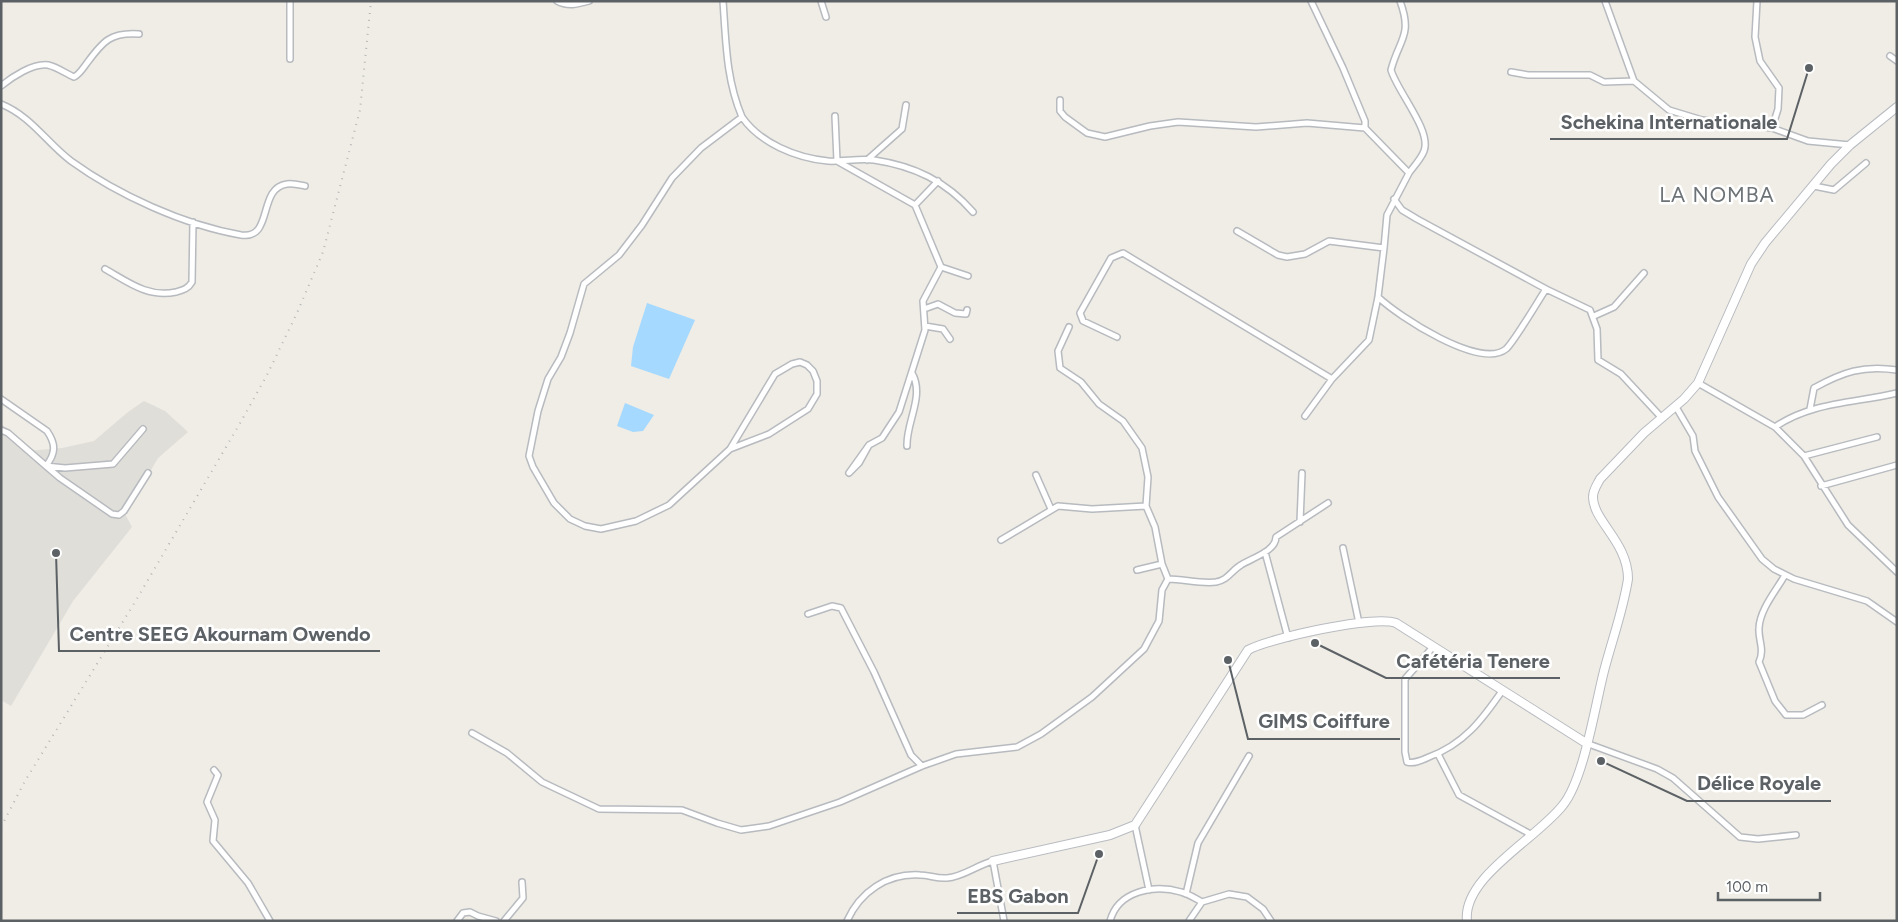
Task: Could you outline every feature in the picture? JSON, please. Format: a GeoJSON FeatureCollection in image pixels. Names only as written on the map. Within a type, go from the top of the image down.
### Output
{"type":"FeatureCollection","features":[{"type":"Feature","properties":{"kind":"street"},"geometry":{"type":"LineString","coordinates":[[290,1],[290,59]]}},
{"type":"Feature","properties":{"kind":"street"},"geometry":{"type":"LineString","coordinates":[[557,1],[564,5],[574,5],[589,1]]}},
{"type":"Feature","properties":{"kind":"street"},"geometry":{"type":"LineString","coordinates":[[723,1],[726,60],[734,98],[742,117],[750,128],[774,144],[801,156],[837,161],[867,160],[920,171],[962,199],[973,212]]}},
{"type":"Feature","properties":{"kind":"street"},"geometry":{"type":"LineString","coordinates":[[822,1],[826,17]]}},
{"type":"Feature","properties":{"kind":"street"},"geometry":{"type":"LineString","coordinates":[[1311,1],[1343,68],[1365,122],[1365,128]]}},
{"type":"Feature","properties":{"kind":"street"},"geometry":{"type":"LineString","coordinates":[[1305,416],[1332,379],[1369,340],[1378,297],[1387,215],[1409,173],[1424,151],[1426,144],[1421,128],[1398,88],[1391,70],[1406,34],[1404,13],[1400,1]]}},
{"type":"Feature","properties":{"kind":"street"},"geometry":{"type":"LineString","coordinates":[[1604,1],[1634,81],[1668,110],[1702,120],[1772,128],[1808,141],[1850,145]]}},
{"type":"Feature","properties":{"kind":"street"},"geometry":{"type":"LineString","coordinates":[[1757,1],[1755,24],[1757,49],[1763,67],[1779,88],[1778,109],[1772,128]]}},
{"type":"Feature","properties":{"kind":"street"},"geometry":{"type":"LineString","coordinates":[[1,86],[20,74],[40,65],[54,67],[74,77],[102,44],[112,37],[126,33],[139,34]]}},
{"type":"Feature","properties":{"kind":"street"},"geometry":{"type":"LineString","coordinates":[[1890,56],[1897,61]]}},
{"type":"Feature","properties":{"kind":"street"},"geometry":{"type":"LineString","coordinates":[[1511,72],[1528,75],[1590,75],[1604,82],[1634,81]]}},
{"type":"Feature","properties":{"kind":"street"},"geometry":{"type":"LineString","coordinates":[[1060,100],[1060,111],[1065,117],[1086,133],[1105,137],[1150,126],[1178,122],[1256,127],[1306,123],[1365,128],[1409,173]]}},
{"type":"Feature","properties":{"kind":"street"},"geometry":{"type":"LineString","coordinates":[[1,104],[17,112],[77,165],[146,204],[194,222],[242,235],[256,233],[262,227],[267,202],[280,188],[287,184],[306,186]]}},
{"type":"Feature","properties":{"kind":"street"},"geometry":{"type":"LineString","coordinates":[[867,160],[902,129],[906,105]]}},
{"type":"Feature","properties":{"kind":"street"},"geometry":{"type":"LineString","coordinates":[[1467,921],[1468,901],[1478,886],[1492,870],[1556,813],[1569,798],[1586,743],[1628,580],[1624,553],[1594,504],[1593,493],[1600,479],[1661,417],[1676,407],[1698,384],[1754,260],[1765,243],[1850,145],[1897,107]]}},
{"type":"Feature","properties":{"kind":"street"},"geometry":{"type":"LineString","coordinates":[[835,116],[837,161]]}},
{"type":"Feature","properties":{"kind":"street"},"geometry":{"type":"LineString","coordinates":[[730,450],[769,434],[808,410],[817,394],[817,381],[814,371],[800,362],[792,364],[774,374],[730,450],[669,505],[636,521],[601,529],[570,519],[554,503],[533,467],[529,456],[538,410],[548,378],[561,357],[584,284],[619,255],[642,225],[672,178],[701,148],[742,117]]}},
{"type":"Feature","properties":{"kind":"street"},"geometry":{"type":"LineString","coordinates":[[837,161],[915,205],[942,267],[968,276]]}},
{"type":"Feature","properties":{"kind":"street"},"geometry":{"type":"LineString","coordinates":[[1814,186],[1834,190],[1866,163]]}},
{"type":"Feature","properties":{"kind":"street"},"geometry":{"type":"LineString","coordinates":[[915,205],[938,182]]}},
{"type":"Feature","properties":{"kind":"street"},"geometry":{"type":"LineString","coordinates":[[1394,199],[1402,210],[1417,219],[1546,289],[1582,305],[1594,316],[1597,329],[1598,360],[1621,374],[1661,417]]}},
{"type":"Feature","properties":{"kind":"street"},"geometry":{"type":"LineString","coordinates":[[105,269],[141,290],[157,294],[185,289],[192,282],[194,222]]}},
{"type":"Feature","properties":{"kind":"street"},"geometry":{"type":"LineString","coordinates":[[1237,231],[1278,255],[1287,257],[1305,254],[1329,241],[1384,248]]}},
{"type":"Feature","properties":{"kind":"street"},"geometry":{"type":"LineString","coordinates":[[1117,338],[1083,321],[1080,313],[1111,258],[1123,253],[1332,379]]}},
{"type":"Feature","properties":{"kind":"street"},"geometry":{"type":"LineString","coordinates":[[868,445],[858,463],[849,473],[868,445],[882,438],[899,412],[925,326],[923,301],[942,267]]}},
{"type":"Feature","properties":{"kind":"street"},"geometry":{"type":"LineString","coordinates":[[1594,316],[1614,307],[1644,273]]}},
{"type":"Feature","properties":{"kind":"street"},"geometry":{"type":"LineString","coordinates":[[1378,297],[1392,308],[1467,351],[1491,355],[1508,348],[1546,289]]}},
{"type":"Feature","properties":{"kind":"street"},"geometry":{"type":"LineString","coordinates":[[924,309],[938,304],[955,313],[966,314],[967,310]]}},
{"type":"Feature","properties":{"kind":"street"},"geometry":{"type":"LineString","coordinates":[[925,326],[943,329],[950,339]]}},
{"type":"Feature","properties":{"kind":"street"},"geometry":{"type":"LineString","coordinates":[[1069,327],[1058,351],[1060,368],[1081,382],[1099,404],[1123,421],[1142,448],[1148,477],[1146,506],[1158,537],[1162,564],[1168,579]]}},
{"type":"Feature","properties":{"kind":"street"},"geometry":{"type":"LineString","coordinates":[[1810,409],[1814,388],[1837,375],[1868,369],[1897,370]]}},
{"type":"Feature","properties":{"kind":"street"},"geometry":{"type":"LineString","coordinates":[[906,446],[906,437],[913,420],[917,396],[916,379],[912,373]]}},
{"type":"Feature","properties":{"kind":"street"},"geometry":{"type":"LineString","coordinates":[[1698,384],[1775,426],[1804,456],[1848,525],[1897,572]]}},
{"type":"Feature","properties":{"kind":"street"},"geometry":{"type":"LineString","coordinates":[[1775,426],[1790,416],[1810,409],[1897,393]]}},
{"type":"Feature","properties":{"kind":"street"},"geometry":{"type":"LineString","coordinates":[[1,399],[47,431],[52,437],[55,449],[54,456],[46,466]]}},
{"type":"Feature","properties":{"kind":"street"},"geometry":{"type":"LineString","coordinates":[[1676,407],[1692,436],[1695,451],[1711,485],[1762,559],[1785,575],[1868,601],[1897,622]]}},
{"type":"Feature","properties":{"kind":"street"},"geometry":{"type":"LineString","coordinates":[[46,466],[65,468],[113,464],[143,429]]}},
{"type":"Feature","properties":{"kind":"street"},"geometry":{"type":"LineString","coordinates":[[1,430],[8,433],[60,478],[112,514],[119,515],[148,473]]}},
{"type":"Feature","properties":{"kind":"street"},"geometry":{"type":"LineString","coordinates":[[1804,456],[1877,437]]}},
{"type":"Feature","properties":{"kind":"street"},"geometry":{"type":"LineString","coordinates":[[1822,486],[1897,465]]}},
{"type":"Feature","properties":{"kind":"street"},"geometry":{"type":"LineString","coordinates":[[1300,522],[1302,473]]}},
{"type":"Feature","properties":{"kind":"street"},"geometry":{"type":"LineString","coordinates":[[1036,475],[1051,509]]}},
{"type":"Feature","properties":{"kind":"street"},"geometry":{"type":"LineString","coordinates":[[1168,579],[1204,582],[1226,579],[1241,565],[1265,552],[1276,541],[1275,537],[1328,502]]}},
{"type":"Feature","properties":{"kind":"street"},"geometry":{"type":"LineString","coordinates":[[1001,540],[1051,509],[1066,506],[1092,509],[1146,506]]}},
{"type":"Feature","properties":{"kind":"street"},"geometry":{"type":"LineString","coordinates":[[1343,548],[1359,623]]}},
{"type":"Feature","properties":{"kind":"street"},"geometry":{"type":"LineString","coordinates":[[1265,552],[1288,638]]}},
{"type":"Feature","properties":{"kind":"street"},"geometry":{"type":"LineString","coordinates":[[1137,570],[1162,564]]}},
{"type":"Feature","properties":{"kind":"street"},"geometry":{"type":"LineString","coordinates":[[1785,575],[1767,604],[1759,627],[1762,654],[1758,662],[1775,702],[1786,715],[1803,715],[1822,705]]}},
{"type":"Feature","properties":{"kind":"street"},"geometry":{"type":"LineString","coordinates":[[472,733],[507,754],[542,782],[598,809],[682,810],[741,830],[769,826],[840,802],[922,766],[968,752],[1017,747],[1041,734],[1074,711],[1144,649],[1159,621],[1162,590],[1168,579]]}},
{"type":"Feature","properties":{"kind":"street"},"geometry":{"type":"LineString","coordinates":[[808,614],[832,606],[842,608],[874,672],[911,755],[922,766]]}},
{"type":"Feature","properties":{"kind":"street"},"geometry":{"type":"LineString","coordinates":[[847,921],[859,900],[876,884],[918,874],[944,879],[953,877],[993,861],[1110,835],[1136,825],[1242,657],[1257,646],[1288,638],[1359,623],[1389,620],[1586,743],[1657,769],[1673,778],[1740,836],[1758,839],[1796,836]]}},
{"type":"Feature","properties":{"kind":"street"},"geometry":{"type":"LineString","coordinates":[[1433,648],[1405,680],[1404,752],[1406,760],[1410,763],[1438,754],[1467,737],[1502,691]]}},
{"type":"Feature","properties":{"kind":"street"},"geometry":{"type":"LineString","coordinates":[[1438,754],[1459,795],[1532,835]]}},
{"type":"Feature","properties":{"kind":"street"},"geometry":{"type":"LineString","coordinates":[[1186,894],[1200,838],[1250,756]]}},
{"type":"Feature","properties":{"kind":"street"},"geometry":{"type":"LineString","coordinates":[[214,770],[218,775],[207,802],[215,820],[213,841],[248,883],[270,921]]}},
{"type":"Feature","properties":{"kind":"street"},"geometry":{"type":"LineString","coordinates":[[1136,825],[1149,890]]}},
{"type":"Feature","properties":{"kind":"street"},"geometry":{"type":"LineString","coordinates":[[993,861],[1004,921]]}},
{"type":"Feature","properties":{"kind":"street"},"geometry":{"type":"LineString","coordinates":[[504,921],[523,898],[522,882]]}},
{"type":"Feature","properties":{"kind":"street"},"geometry":{"type":"LineString","coordinates":[[1110,921],[1116,907],[1127,896],[1149,890],[1164,890],[1186,894],[1202,902]]}},
{"type":"Feature","properties":{"kind":"street"},"geometry":{"type":"LineString","coordinates":[[1189,921],[1202,902],[1229,894],[1239,894],[1256,903],[1271,921]]}},
{"type":"Feature","properties":{"kind":"street"},"geometry":{"type":"LineString","coordinates":[[457,921],[466,912],[496,921]]}},
{"type":"Feature","properties":{"kind":"shaded area"},"geometry":{"type":"Polygon","coordinates":[[[144,401],[165,411],[188,432],[158,458],[125,514],[132,527],[73,601],[11,706],[1,700],[1,423],[26,451],[62,448],[94,441],[144,401]]]}},
{"type":"Feature","properties":{"kind":"water"},"geometry":{"type":"Polygon","coordinates":[[[647,303],[695,320],[669,379],[631,366],[633,347],[647,303]]]}},
{"type":"Feature","properties":{"kind":"water"},"geometry":{"type":"Polygon","coordinates":[[[625,403],[654,415],[643,431],[633,432],[617,426],[625,403]]]}},
{"type":"Feature","properties":{"kind":"railway"},"geometry":{"type":"LineString","coordinates":[[1,827],[25,781],[135,602],[239,425],[267,375],[297,313],[323,252],[360,110],[371,1]]}},
{"type":"Feature","properties":{"kind":"place","name":"Schekina Internationale"},"geometry":{"type":"Point","coordinates":[1809,68]}},
{"type":"Feature","properties":{"kind":"place","name":"Centre SEEG Akournam Owendo"},"geometry":{"type":"Point","coordinates":[56,553]}},
{"type":"Feature","properties":{"kind":"place","name":"Cafétéria Tenere"},"geometry":{"type":"Point","coordinates":[1315,643]}},
{"type":"Feature","properties":{"kind":"place","name":"GIMS Coiffure"},"geometry":{"type":"Point","coordinates":[1228,660]}},
{"type":"Feature","properties":{"kind":"place","name":"Délice Royale"},"geometry":{"type":"Point","coordinates":[1601,761]}},
{"type":"Feature","properties":{"kind":"place","name":"EBS Gabon"},"geometry":{"type":"Point","coordinates":[1099,854]}},
{"type":"Feature","properties":{"kind":"district","name":"LA NOMBA"},"geometry":{"type":"Point","coordinates":[1717,194]}}]}
